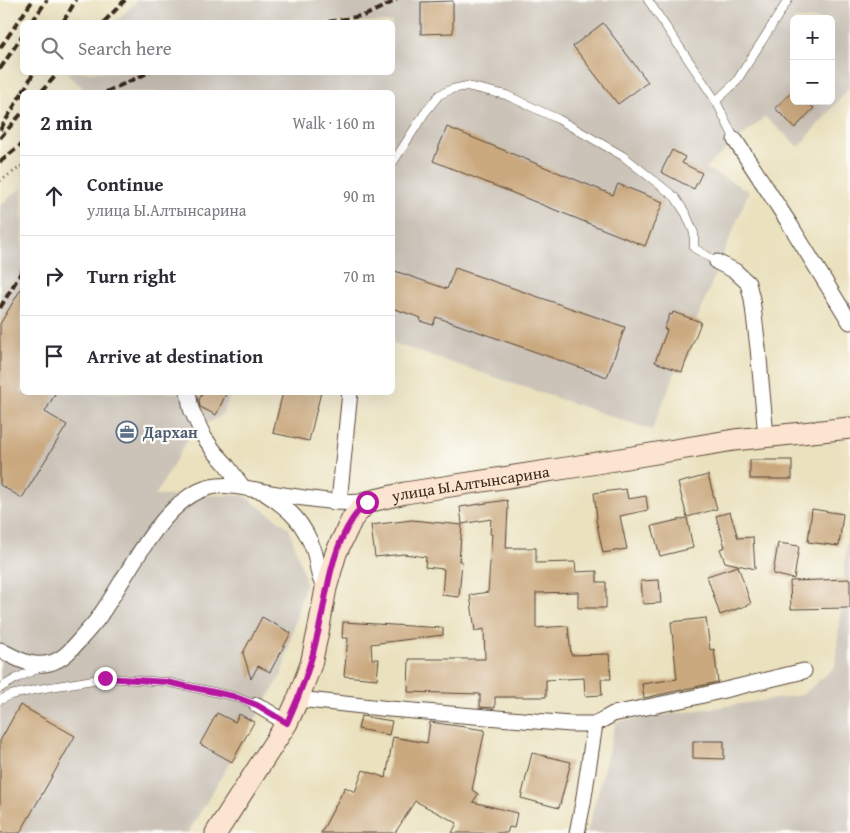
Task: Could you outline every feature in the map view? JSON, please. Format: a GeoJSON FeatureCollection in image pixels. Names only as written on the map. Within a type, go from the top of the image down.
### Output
{"type":"FeatureCollection","features":[{"type":"Feature","properties":{"kind":"street"},"geometry":{"type":"LineString","coordinates":[[735,140],[850,322]]}},
{"type":"Feature","properties":{"kind":"street"},"geometry":{"type":"LineString","coordinates":[[717,262],[735,271],[748,283],[752,299],[758,348],[766,436]]}},
{"type":"Feature","properties":{"kind":"street"},"geometry":{"type":"LineString","coordinates":[[189,395],[191,409],[204,437],[242,486]]}},
{"type":"Feature","properties":{"kind":"street"},"geometry":{"type":"LineString","coordinates":[[339,502],[350,395]]}},
{"type":"Feature","properties":{"kind":"street","name":"улица Ы.Алтынсарина"},"geometry":{"type":"LineString","coordinates":[[367,502],[405,493],[734,440],[850,428]]}},
{"type":"Feature","properties":{"kind":"street"},"geometry":{"type":"LineString","coordinates":[[0,650],[29,664],[48,664],[60,659],[70,651],[100,616],[150,539],[180,502],[209,487],[242,486],[263,492],[339,502],[367,502]]}},
{"type":"Feature","properties":{"kind":"street"},"geometry":{"type":"LineString","coordinates":[[263,492],[282,504],[295,516],[314,551],[320,578],[326,588]]}},
{"type":"Feature","properties":{"kind":"street"},"geometry":{"type":"LineString","coordinates":[[216,833],[287,723],[298,699],[312,656],[326,588],[336,553],[352,519],[367,502]]}},
{"type":"Feature","properties":{"kind":"street"},"geometry":{"type":"LineString","coordinates":[[298,699],[390,709],[570,724],[596,724],[613,714],[691,698],[804,671]]}},
{"type":"Feature","properties":{"kind":"street"},"geometry":{"type":"LineString","coordinates":[[257,705],[287,723]]}},
{"type":"Feature","properties":{"kind":"street"},"geometry":{"type":"LineString","coordinates":[[577,833],[584,803],[596,724]]}},
{"type":"Feature","properties":{"kind":"lane"},"geometry":{"type":"LineString","coordinates":[[648,0],[716,102],[735,140]]}},
{"type":"Feature","properties":{"kind":"lane"},"geometry":{"type":"LineString","coordinates":[[716,102],[736,82],[788,0]]}},
{"type":"Feature","properties":{"kind":"lane"},"geometry":{"type":"LineString","coordinates":[[395,159],[424,114],[439,95],[452,89],[467,86],[506,95],[558,119],[623,156],[651,178],[675,198],[686,214],[694,233],[694,248],[717,262]]}},
{"type":"Feature","properties":{"kind":"lane"},"geometry":{"type":"LineString","coordinates":[[0,688],[48,664]]}},
{"type":"Feature","properties":{"kind":"lane"},"geometry":{"type":"LineString","coordinates":[[0,700],[11,695],[39,689],[105,678],[166,682],[233,696],[257,705]]}},
{"type":"Feature","properties":{"kind":"path"},"geometry":{"type":"LineString","coordinates":[[0,180],[20,167]]}},
{"type":"Feature","properties":{"kind":"shaded area"},"geometry":{"type":"Polygon","coordinates":[[[137,0],[850,0],[850,87],[835,105],[835,15],[790,15],[790,105],[835,105],[799,147],[765,117],[705,168],[749,191],[652,430],[395,344],[395,90],[86,90],[68,75],[395,75],[395,20],[118,20],[137,0]]]}},
{"type":"Feature","properties":{"kind":"shaded area"},"geometry":{"type":"Polygon","coordinates":[[[20,189],[20,395],[230,395],[222,415],[192,432],[155,496],[243,495],[289,528],[306,581],[281,676],[188,833],[0,833],[0,206],[20,189]]]}},
{"type":"Feature","properties":{"kind":"shaded area"},"geometry":{"type":"Polygon","coordinates":[[[850,511],[850,833],[587,833],[616,722],[802,695],[835,667],[850,511]]]}},
{"type":"Feature","properties":{"kind":"building"},"geometry":{"type":"Polygon","coordinates":[[[453,1],[453,33],[421,34],[421,2],[453,1]]]}},
{"type":"Feature","properties":{"kind":"building"},"geometry":{"type":"Polygon","coordinates":[[[603,23],[648,82],[618,104],[573,46],[603,23]]]}},
{"type":"Feature","properties":{"kind":"building"},"geometry":{"type":"Polygon","coordinates":[[[790,94],[790,105],[811,105],[814,108],[795,128],[775,108],[790,94]]]}},
{"type":"Feature","properties":{"kind":"building"},"geometry":{"type":"Polygon","coordinates":[[[447,127],[613,195],[618,184],[663,202],[645,246],[433,161],[447,127]]]}},
{"type":"Feature","properties":{"kind":"building"},"geometry":{"type":"Polygon","coordinates":[[[672,150],[685,157],[682,163],[702,173],[694,189],[661,172],[672,150]]]}},
{"type":"Feature","properties":{"kind":"building"},"geometry":{"type":"Polygon","coordinates":[[[455,268],[625,327],[607,377],[436,317],[433,325],[420,321],[421,318],[395,309],[395,271],[447,289],[455,268]]]}},
{"type":"Feature","properties":{"kind":"building"},"geometry":{"type":"Polygon","coordinates":[[[20,290],[20,395],[54,395],[45,412],[67,425],[22,498],[0,485],[0,324],[20,290]]]}},
{"type":"Feature","properties":{"kind":"building"},"geometry":{"type":"Polygon","coordinates":[[[673,312],[701,322],[682,372],[655,362],[667,330],[664,329],[670,314],[672,315],[673,312]]]}},
{"type":"Feature","properties":{"kind":"building"},"geometry":{"type":"Polygon","coordinates":[[[202,395],[226,395],[216,415],[200,407],[199,400],[202,395]]]}},
{"type":"Feature","properties":{"kind":"building"},"geometry":{"type":"Polygon","coordinates":[[[282,395],[320,395],[309,441],[273,433],[282,395]]]}},
{"type":"Feature","properties":{"kind":"building"},"geometry":{"type":"Polygon","coordinates":[[[750,460],[792,460],[792,479],[750,479],[750,460]]]}},
{"type":"Feature","properties":{"kind":"building"},"geometry":{"type":"Polygon","coordinates":[[[708,475],[717,509],[687,517],[678,483],[708,475]]]}},
{"type":"Feature","properties":{"kind":"building"},"geometry":{"type":"Polygon","coordinates":[[[626,489],[628,499],[646,496],[648,510],[620,516],[627,549],[603,553],[596,519],[594,493],[626,489]]]}},
{"type":"Feature","properties":{"kind":"building"},"geometry":{"type":"Polygon","coordinates":[[[507,500],[506,548],[536,548],[536,563],[575,562],[576,572],[597,571],[597,582],[606,582],[606,608],[578,608],[578,592],[536,593],[536,628],[568,626],[571,655],[609,654],[611,679],[601,679],[602,695],[585,696],[584,678],[546,680],[546,697],[495,697],[495,708],[480,707],[480,694],[408,692],[409,659],[485,659],[484,629],[475,631],[470,595],[488,592],[492,534],[490,534],[491,519],[462,524],[460,507],[507,500]]]}},
{"type":"Feature","properties":{"kind":"building"},"geometry":{"type":"Polygon","coordinates":[[[812,509],[843,514],[839,546],[808,542],[812,509]]]}},
{"type":"Feature","properties":{"kind":"building"},"geometry":{"type":"Polygon","coordinates":[[[730,512],[738,538],[753,537],[755,569],[725,562],[720,549],[725,547],[716,516],[730,512]]]}},
{"type":"Feature","properties":{"kind":"building"},"geometry":{"type":"Polygon","coordinates":[[[687,518],[693,548],[660,556],[652,526],[687,518]]]}},
{"type":"Feature","properties":{"kind":"building"},"geometry":{"type":"Polygon","coordinates":[[[412,520],[462,525],[459,597],[442,595],[444,569],[425,567],[426,557],[404,554],[375,557],[371,525],[412,520]]]}},
{"type":"Feature","properties":{"kind":"building"},"geometry":{"type":"Polygon","coordinates":[[[778,543],[799,546],[794,579],[773,574],[778,543]]]}},
{"type":"Feature","properties":{"kind":"building"},"geometry":{"type":"Polygon","coordinates":[[[738,566],[751,604],[720,615],[707,576],[738,566]]]}},
{"type":"Feature","properties":{"kind":"building"},"geometry":{"type":"Polygon","coordinates":[[[850,579],[850,608],[791,609],[790,581],[850,579]]]}},
{"type":"Feature","properties":{"kind":"building"},"geometry":{"type":"Polygon","coordinates":[[[659,580],[661,603],[643,604],[641,581],[659,580]]]}},
{"type":"Feature","properties":{"kind":"building"},"geometry":{"type":"Polygon","coordinates":[[[262,617],[291,633],[270,672],[258,666],[251,679],[243,653],[262,617]]]}},
{"type":"Feature","properties":{"kind":"building"},"geometry":{"type":"Polygon","coordinates":[[[706,618],[710,650],[714,649],[718,682],[644,698],[642,684],[677,679],[671,622],[706,618]]]}},
{"type":"Feature","properties":{"kind":"building"},"geometry":{"type":"Polygon","coordinates":[[[343,622],[443,628],[443,635],[371,644],[372,659],[379,659],[377,679],[344,676],[348,638],[342,638],[343,622]]]}},
{"type":"Feature","properties":{"kind":"building"},"geometry":{"type":"Polygon","coordinates":[[[20,705],[75,736],[20,833],[0,833],[0,741],[20,705]]]}},
{"type":"Feature","properties":{"kind":"building"},"geometry":{"type":"Polygon","coordinates":[[[217,713],[235,722],[239,714],[254,722],[232,762],[200,744],[217,713]]]}},
{"type":"Feature","properties":{"kind":"building"},"geometry":{"type":"Polygon","coordinates":[[[361,716],[392,721],[389,735],[358,729],[361,716]]]}},
{"type":"Feature","properties":{"kind":"building"},"geometry":{"type":"Polygon","coordinates":[[[430,722],[485,730],[472,790],[478,794],[473,802],[517,813],[514,828],[509,827],[507,833],[452,833],[457,823],[415,801],[395,833],[321,833],[345,787],[355,792],[363,770],[386,778],[393,737],[427,743],[430,722]]]}},
{"type":"Feature","properties":{"kind":"building"},"geometry":{"type":"Polygon","coordinates":[[[693,741],[724,741],[724,759],[693,758],[693,741]]]}},
{"type":"Feature","properties":{"kind":"building"},"geometry":{"type":"Polygon","coordinates":[[[532,753],[571,762],[559,808],[521,798],[532,753]]]}},
{"type":"Feature","properties":{"kind":"railway"},"geometry":{"type":"LineString","coordinates":[[0,48],[33,0]]}},
{"type":"Feature","properties":{"kind":"railway"},"geometry":{"type":"LineString","coordinates":[[33,20],[47,0]]}},
{"type":"Feature","properties":{"kind":"railway"},"geometry":{"type":"LineString","coordinates":[[64,20],[76,0]]}},
{"type":"Feature","properties":{"kind":"railway"},"geometry":{"type":"LineString","coordinates":[[106,20],[125,0]]}},
{"type":"Feature","properties":{"kind":"railway"},"geometry":{"type":"LineString","coordinates":[[339,20],[366,15],[397,0]]}},
{"type":"Feature","properties":{"kind":"railway"},"geometry":{"type":"LineString","coordinates":[[0,69],[20,39]]}},
{"type":"Feature","properties":{"kind":"railway"},"geometry":{"type":"LineString","coordinates":[[24,90],[32,75]]}},
{"type":"Feature","properties":{"kind":"railway"},"geometry":{"type":"LineString","coordinates":[[43,90],[56,75]]}},
{"type":"Feature","properties":{"kind":"railway"},"geometry":{"type":"LineString","coordinates":[[110,90],[143,75]]}},
{"type":"Feature","properties":{"kind":"railway"},"geometry":{"type":"LineString","coordinates":[[0,130],[20,96]]}},
{"type":"Feature","properties":{"kind":"railway"},"geometry":{"type":"LineString","coordinates":[[0,138],[20,115]]}},
{"type":"Feature","properties":{"kind":"railway"},"geometry":{"type":"LineString","coordinates":[[0,162],[20,146]]}},
{"type":"Feature","properties":{"kind":"railway"},"geometry":{"type":"LineString","coordinates":[[0,308],[20,274]]}},
{"type":"Feature","properties":{"kind":"place","name":"Дархан"},"geometry":{"type":"Point","coordinates":[127,432]}},
{"type":"Feature","properties":{"kind":"route"},"geometry":{"type":"LineString","coordinates":[[105,678],[166,682],[233,696],[257,705],[287,723],[298,699],[310,664],[326,588],[336,553],[352,519],[367,502]]}}]}
